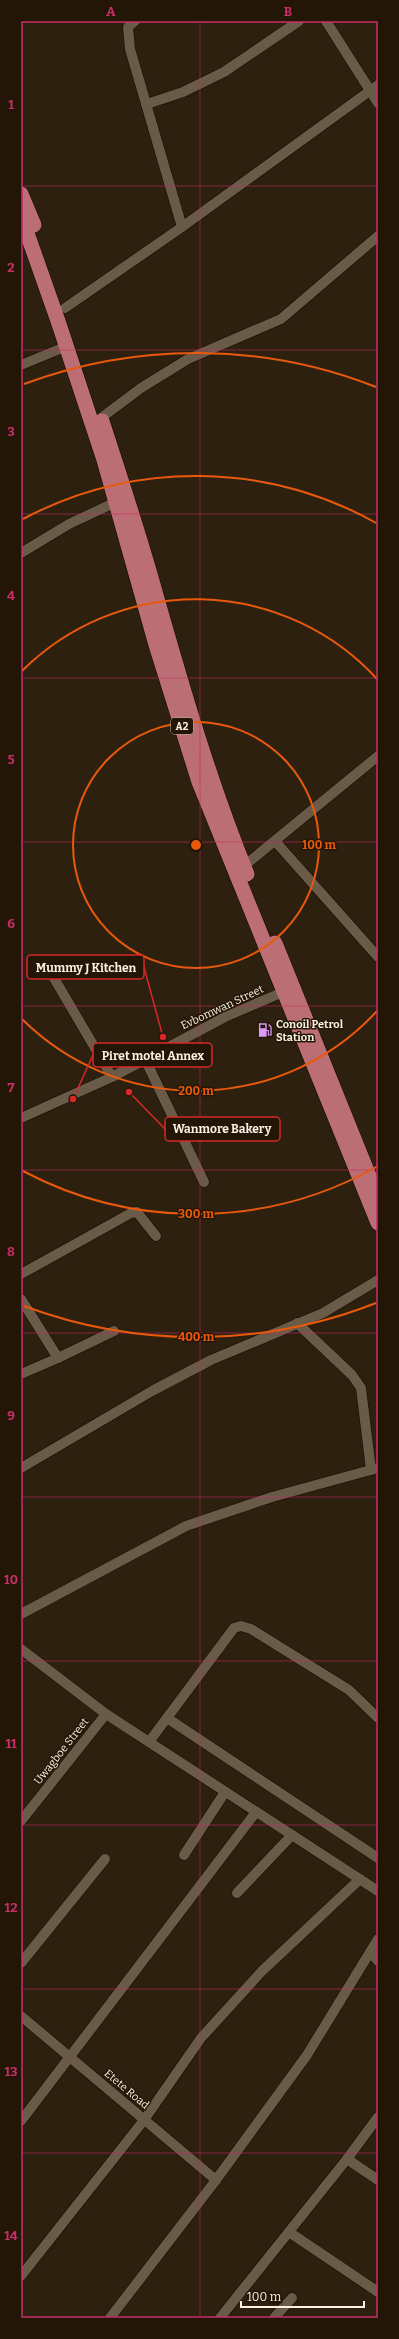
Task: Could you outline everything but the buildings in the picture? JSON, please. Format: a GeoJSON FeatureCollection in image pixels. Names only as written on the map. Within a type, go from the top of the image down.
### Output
{"type":"FeatureCollection","features":[{"type":"Feature","properties":{"kind":"highway","name":"A2"},"geometry":{"type":"LineString","coordinates":[[21,194],[65,308],[156,594],[162,644],[200,782],[283,992],[378,1223]]}},
{"type":"Feature","properties":{"kind":"highway","name":"A2"},"geometry":{"type":"LineString","coordinates":[[21,216],[67,346],[162,644],[209,774],[244,866],[378,1198]]}},
{"type":"Feature","properties":{"kind":"street"},"geometry":{"type":"LineString","coordinates":[[147,104],[183,92],[224,72],[299,21]]}},
{"type":"Feature","properties":{"kind":"street"},"geometry":{"type":"LineString","coordinates":[[326,21],[374,88],[378,103]]}},
{"type":"Feature","properties":{"kind":"street"},"geometry":{"type":"LineString","coordinates":[[130,23],[130,49],[182,227]]}},
{"type":"Feature","properties":{"kind":"street"},"geometry":{"type":"LineString","coordinates":[[65,308],[182,227],[374,88]]}},
{"type":"Feature","properties":{"kind":"street"},"geometry":{"type":"LineString","coordinates":[[101,418],[141,388],[188,359],[281,319],[378,236]]}},
{"type":"Feature","properties":{"kind":"street"},"geometry":{"type":"LineString","coordinates":[[21,365],[67,346]]}},
{"type":"Feature","properties":{"kind":"street"},"geometry":{"type":"LineString","coordinates":[[21,553],[69,524],[116,502]]}},
{"type":"Feature","properties":{"kind":"street"},"geometry":{"type":"LineString","coordinates":[[244,866],[378,756]]}},
{"type":"Feature","properties":{"kind":"street"},"geometry":{"type":"LineString","coordinates":[[275,841],[378,958]]}},
{"type":"Feature","properties":{"kind":"street"},"geometry":{"type":"LineString","coordinates":[[44,961],[112,1077]]}},
{"type":"Feature","properties":{"kind":"street","name":"Evbomwan Street"},"geometry":{"type":"LineString","coordinates":[[21,1118],[112,1077],[225,1017],[283,992]]}},
{"type":"Feature","properties":{"kind":"street"},"geometry":{"type":"LineString","coordinates":[[145,1059],[204,1182]]}},
{"type":"Feature","properties":{"kind":"street"},"geometry":{"type":"LineString","coordinates":[[21,1274],[131,1213],[137,1212],[141,1214],[156,1236]]}},
{"type":"Feature","properties":{"kind":"street"},"geometry":{"type":"LineString","coordinates":[[21,1468],[152,1390],[211,1360],[323,1313],[378,1280]]}},
{"type":"Feature","properties":{"kind":"street"},"geometry":{"type":"LineString","coordinates":[[21,1299],[58,1358]]}},
{"type":"Feature","properties":{"kind":"street"},"geometry":{"type":"LineString","coordinates":[[21,1614],[186,1526],[272,1497],[374,1469],[361,1388],[352,1375],[298,1324]]}},
{"type":"Feature","properties":{"kind":"street"},"geometry":{"type":"LineString","coordinates":[[21,1374],[114,1331]]}},
{"type":"Feature","properties":{"kind":"street"},"geometry":{"type":"LineString","coordinates":[[149,1742],[220,1644],[234,1628],[241,1626],[251,1629],[349,1690],[378,1718]]}},
{"type":"Feature","properties":{"kind":"street"},"geometry":{"type":"LineString","coordinates":[[21,1649],[106,1714],[378,1891]]}},
{"type":"Feature","properties":{"kind":"street","name":"Uwagboe Street"},"geometry":{"type":"LineString","coordinates":[[21,1821],[106,1714]]}},
{"type":"Feature","properties":{"kind":"street"},"geometry":{"type":"LineString","coordinates":[[167,1718],[378,1858]]}},
{"type":"Feature","properties":{"kind":"street"},"geometry":{"type":"LineString","coordinates":[[184,1854],[225,1792]]}},
{"type":"Feature","properties":{"kind":"street"},"geometry":{"type":"LineString","coordinates":[[21,2121],[256,1812]]}},
{"type":"Feature","properties":{"kind":"street"},"geometry":{"type":"LineString","coordinates":[[237,1893],[292,1835]]}},
{"type":"Feature","properties":{"kind":"street"},"geometry":{"type":"LineString","coordinates":[[21,1963],[105,1859]]}},
{"type":"Feature","properties":{"kind":"street"},"geometry":{"type":"LineString","coordinates":[[21,2276],[144,2120],[201,2038],[262,1971],[360,1879]]}},
{"type":"Feature","properties":{"kind":"street"},"geometry":{"type":"LineString","coordinates":[[110,2318],[216,2180],[307,2055],[378,1939]]}},
{"type":"Feature","properties":{"kind":"street"},"geometry":{"type":"LineString","coordinates":[[370,1952],[378,1961]]}},
{"type":"Feature","properties":{"kind":"street","name":"Etete Road"},"geometry":{"type":"LineString","coordinates":[[21,2016],[216,2180]]}},
{"type":"Feature","properties":{"kind":"street"},"geometry":{"type":"LineString","coordinates":[[220,2318],[347,2159],[378,2117]]}},
{"type":"Feature","properties":{"kind":"street"},"geometry":{"type":"LineString","coordinates":[[347,2159],[378,2180]]}},
{"type":"Feature","properties":{"kind":"street"},"geometry":{"type":"LineString","coordinates":[[289,2232],[378,2292]]}},
{"type":"Feature","properties":{"kind":"street"},"geometry":{"type":"LineString","coordinates":[[274,2318],[292,2298]]}},
{"type":"Feature","properties":{"kind":"place","name":"Conoil Petrol Station"},"geometry":{"type":"Point","coordinates":[265,1030]}},
{"type":"Feature","properties":{"kind":"place","name":"Mummy J Kitchen"},"geometry":{"type":"Point","coordinates":[163,1037]}},
{"type":"Feature","properties":{"kind":"place","name":"Wanmore Bakery"},"geometry":{"type":"Point","coordinates":[129,1092]}},
{"type":"Feature","properties":{"kind":"place","name":"Piret motel Annex"},"geometry":{"type":"Point","coordinates":[73,1099]}}]}
